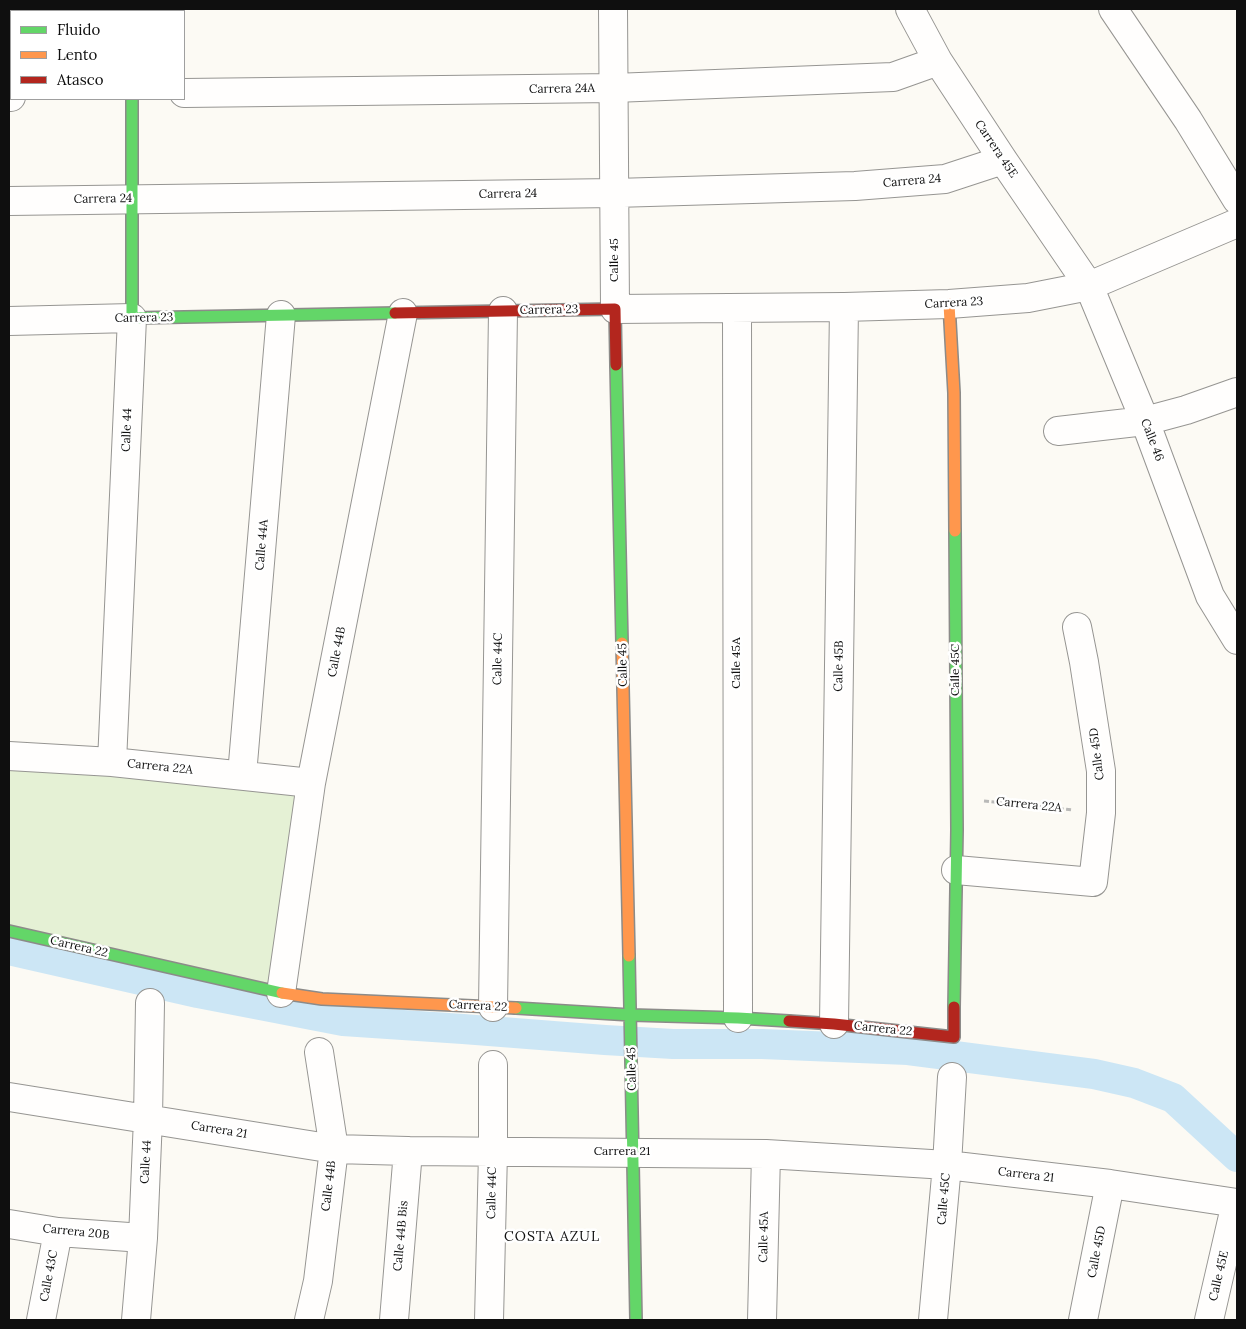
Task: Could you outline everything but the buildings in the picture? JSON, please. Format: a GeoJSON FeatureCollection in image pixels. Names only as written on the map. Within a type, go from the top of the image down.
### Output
{"type":"FeatureCollection","features":[{"type":"Feature","properties":{"kind":"street","name":"Calle 45"},"geometry":{"type":"LineString","coordinates":[[613,9],[615,309],[636,1320]]}},
{"type":"Feature","properties":{"kind":"street","name":"Carrera 45E"},"geometry":{"type":"LineString","coordinates":[[910,9],[938,61],[1089,286]]}},
{"type":"Feature","properties":{"kind":"street"},"geometry":{"type":"LineString","coordinates":[[1112,9],[1188,120],[1237,200]]}},
{"type":"Feature","properties":{"kind":"street","name":"Carrera 24A"},"geometry":{"type":"LineString","coordinates":[[185,92],[614,88],[893,77],[938,61]]}},
{"type":"Feature","properties":{"kind":"street","name":"Calle 44"},"geometry":{"type":"LineString","coordinates":[[112,762],[132,318],[132,100]]}},
{"type":"Feature","properties":{"kind":"street","name":"Carrera 24"},"geometry":{"type":"LineString","coordinates":[[9,201],[615,193],[855,186],[944,179],[1003,160]]}},
{"type":"Feature","properties":{"kind":"street","name":"Carrera 23"},"geometry":{"type":"LineString","coordinates":[[9,321],[615,309],[844,307],[949,304],[1028,298],[1089,286],[1237,223]]}},
{"type":"Feature","properties":{"kind":"street","name":"Calle 46"},"geometry":{"type":"LineString","coordinates":[[1089,286],[1145,421],[1210,596],[1237,640]]}},
{"type":"Feature","properties":{"kind":"street","name":"Calle 45C"},"geometry":{"type":"LineString","coordinates":[[949,304],[954,393],[957,798],[954,1037]]}},
{"type":"Feature","properties":{"kind":"street","name":"Calle 45B"},"geometry":{"type":"LineString","coordinates":[[834,1024],[844,307]]}},
{"type":"Feature","properties":{"kind":"street","name":"Calle 45A"},"geometry":{"type":"LineString","coordinates":[[736,309],[738,1018]]}},
{"type":"Feature","properties":{"kind":"street","name":"Calle 44C"},"geometry":{"type":"LineString","coordinates":[[493,1007],[503,311]]}},
{"type":"Feature","properties":{"kind":"street","name":"Calle 44B"},"geometry":{"type":"LineString","coordinates":[[281,993],[311,783],[403,313]]}},
{"type":"Feature","properties":{"kind":"street","name":"Calle 44A"},"geometry":{"type":"LineString","coordinates":[[242,775],[282,315]]}},
{"type":"Feature","properties":{"kind":"street"},"geometry":{"type":"LineString","coordinates":[[1058,431],[1145,421],[1186,410],[1237,392]]}},
{"type":"Feature","properties":{"kind":"street","name":"Calle 45D"},"geometry":{"type":"LineString","coordinates":[[956,870],[1092,882],[1101,813],[1101,771],[1077,627]]}},
{"type":"Feature","properties":{"kind":"street","name":"Carrera 22A"},"geometry":{"type":"LineString","coordinates":[[9,756],[112,762],[311,783]]}},
{"type":"Feature","properties":{"kind":"street","name":"Carrera 22"},"geometry":{"type":"LineString","coordinates":[[9,931],[281,993],[322,999],[631,1015],[738,1018],[834,1024],[954,1037]]}},
{"type":"Feature","properties":{"kind":"street","name":"Calle 44"},"geometry":{"type":"LineString","coordinates":[[136,1320],[143,1238],[150,1003]]}},
{"type":"Feature","properties":{"kind":"street","name":"Calle 44B"},"geometry":{"type":"LineString","coordinates":[[309,1320],[318,1281],[334,1149],[319,1052]]}},
{"type":"Feature","properties":{"kind":"street","name":"Calle 44C"},"geometry":{"type":"LineString","coordinates":[[489,1320],[493,1065]]}},
{"type":"Feature","properties":{"kind":"street","name":"Calle 45C"},"geometry":{"type":"LineString","coordinates":[[933,1320],[947,1165],[952,1077]]}},
{"type":"Feature","properties":{"kind":"street","name":"Carrera 21"},"geometry":{"type":"LineString","coordinates":[[9,1097],[334,1149],[766,1154],[947,1165],[1110,1184],[1236,1203]]}},
{"type":"Feature","properties":{"kind":"street","name":"Calle 44B Bis"},"geometry":{"type":"LineString","coordinates":[[394,1320],[408,1151]]}},
{"type":"Feature","properties":{"kind":"street","name":"Calle 45A"},"geometry":{"type":"LineString","coordinates":[[762,1320],[766,1154]]}},
{"type":"Feature","properties":{"kind":"street","name":"Calle 45D"},"geometry":{"type":"LineString","coordinates":[[1083,1320],[1110,1184]]}},
{"type":"Feature","properties":{"kind":"street","name":"Calle 45E"},"geometry":{"type":"LineString","coordinates":[[1209,1320],[1236,1203]]}},
{"type":"Feature","properties":{"kind":"street","name":"Carrera 20B"},"geometry":{"type":"LineString","coordinates":[[9,1224],[58,1232],[143,1238]]}},
{"type":"Feature","properties":{"kind":"street","name":"Calle 43C"},"geometry":{"type":"LineString","coordinates":[[40,1320],[58,1232]]}},
{"type":"Feature","properties":{"kind":"path","name":"Carrera 22A"},"geometry":{"type":"LineString","coordinates":[[957,798],[1101,813]]}},
{"type":"Feature","properties":{"kind":"green space"},"geometry":{"type":"Polygon","coordinates":[[[9,756],[311,783],[281,993],[9,930],[9,756]]]}},
{"type":"Feature","properties":{"kind":"waterway"},"geometry":{"type":"LineString","coordinates":[[9,950],[198,993],[343,1021],[673,1044],[762,1044],[908,1050],[1094,1074],[1134,1083],[1173,1098],[1237,1157]]}},
{"type":"Feature","properties":{"kind":"traffic: fast"},"geometry":{"type":"LineString","coordinates":[[132,100],[132,318],[395,313]]}},
{"type":"Feature","properties":{"kind":"traffic: fast"},"geometry":{"type":"LineString","coordinates":[[616,365],[622,643]]}},
{"type":"Feature","properties":{"kind":"traffic: fast"},"geometry":{"type":"LineString","coordinates":[[954,1007],[957,830],[955,531]]}},
{"type":"Feature","properties":{"kind":"traffic: fast"},"geometry":{"type":"LineString","coordinates":[[9,931],[282,993]]}},
{"type":"Feature","properties":{"kind":"traffic: fast"},"geometry":{"type":"LineString","coordinates":[[629,956],[636,1320]]}},
{"type":"Feature","properties":{"kind":"traffic: fast"},"geometry":{"type":"LineString","coordinates":[[516,1008],[631,1015],[789,1021]]}},
{"type":"Feature","properties":{"kind":"traffic: slow"},"geometry":{"type":"LineString","coordinates":[[949,304],[954,393],[955,531]]}},
{"type":"Feature","properties":{"kind":"traffic: slow"},"geometry":{"type":"LineString","coordinates":[[622,643],[629,956]]}},
{"type":"Feature","properties":{"kind":"traffic: slow"},"geometry":{"type":"LineString","coordinates":[[282,993],[322,999],[516,1008]]}},
{"type":"Feature","properties":{"kind":"traffic: jam"},"geometry":{"type":"LineString","coordinates":[[395,313],[615,309],[616,365]]}},
{"type":"Feature","properties":{"kind":"traffic: jam"},"geometry":{"type":"LineString","coordinates":[[789,1021],[954,1037],[954,1007]]}},
{"type":"Feature","properties":{"kind":"district","name":"COSTA AZUL"},"geometry":{"type":"Point","coordinates":[552,1237]}}]}
